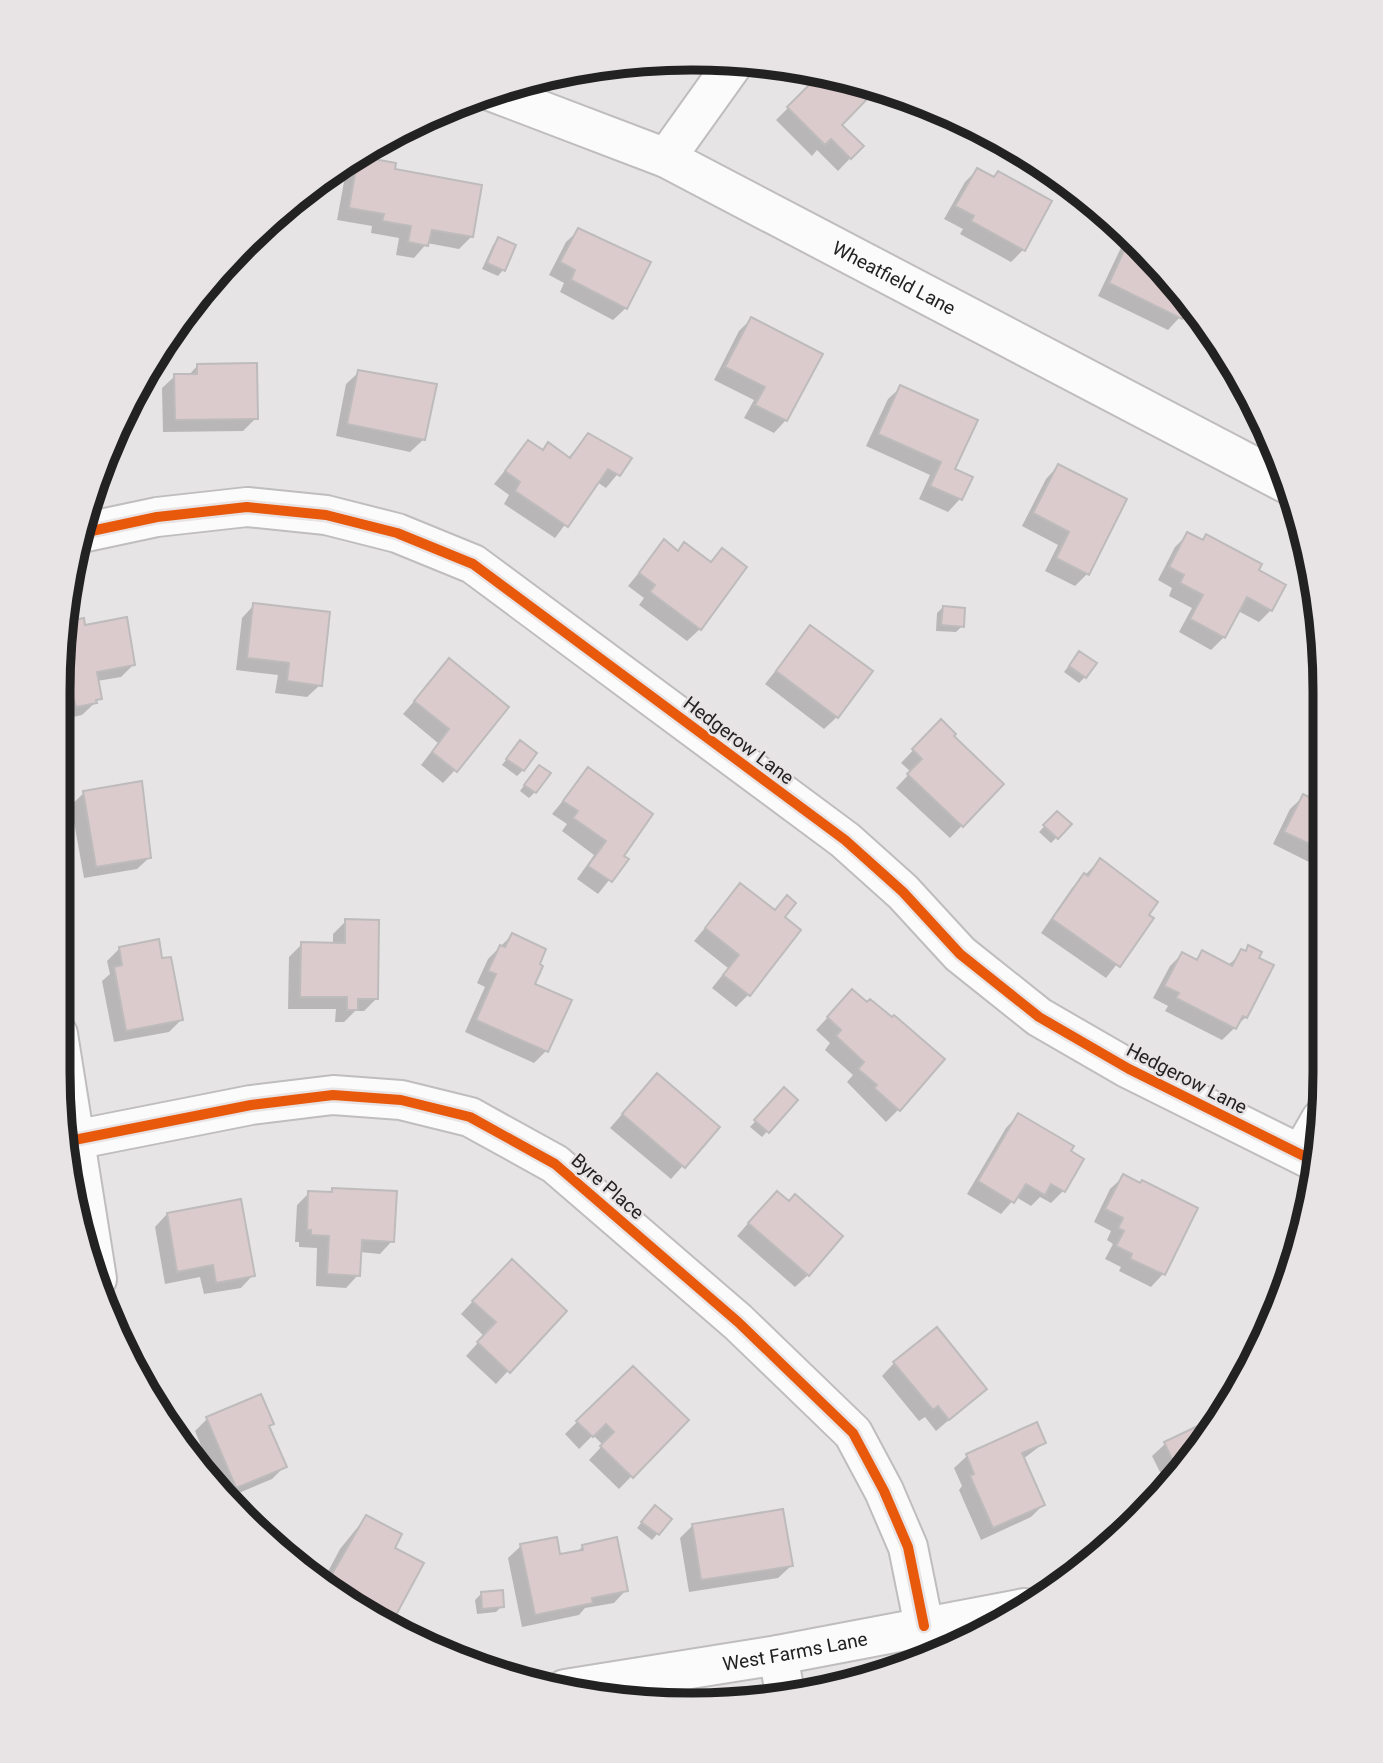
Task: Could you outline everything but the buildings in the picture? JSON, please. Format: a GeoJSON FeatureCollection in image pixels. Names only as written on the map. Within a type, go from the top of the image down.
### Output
{"type":"FeatureCollection","features":[{"type":"Feature","properties":{"kind":"street"},"geometry":{"type":"LineString","coordinates":[[666,158],[728,71]]}},
{"type":"Feature","properties":{"kind":"street","name":"Wheatfield Lane"},"geometry":{"type":"LineString","coordinates":[[508,98],[666,158],[1275,477]]}},
{"type":"Feature","properties":{"kind":"street","name":"Hedgerow Lane"},"geometry":{"type":"LineString","coordinates":[[91,531],[157,517],[247,507],[326,515],[397,533],[472,564],[845,840],[903,892],[960,954],[1039,1017],[1129,1069],[1307,1158]]}},
{"type":"Feature","properties":{"kind":"street","name":"Byre Place"},"geometry":{"type":"LineString","coordinates":[[74,1140],[251,1105],[333,1095],[401,1100],[470,1117],[555,1164],[738,1322],[853,1433],[884,1491],[908,1547],[924,1626]]}},
{"type":"Feature","properties":{"kind":"street"},"geometry":{"type":"LineString","coordinates":[[73,1135],[85,1205]]}},
{"type":"Feature","properties":{"kind":"street","name":"West Farms Lane"},"geometry":{"type":"LineString","coordinates":[[592,1685],[778,1655],[996,1613]]}},
{"type":"Feature","properties":{"kind":"street"},"geometry":{"type":"LineString","coordinates":[[778,1655],[784,1686]]}},
{"type":"Feature","properties":{"kind":"cycle path"},"geometry":{"type":"LineString","coordinates":[[91,531],[157,517],[247,507],[326,515],[397,533],[473,564],[845,840],[903,892],[960,954],[1039,1017],[1129,1069],[1307,1158]]}},
{"type":"Feature","properties":{"kind":"cycle path"},"geometry":{"type":"LineString","coordinates":[[74,1140],[251,1105],[333,1095],[401,1100],[470,1117],[555,1164],[738,1322],[853,1433],[884,1491],[908,1547],[924,1626]]}}]}
